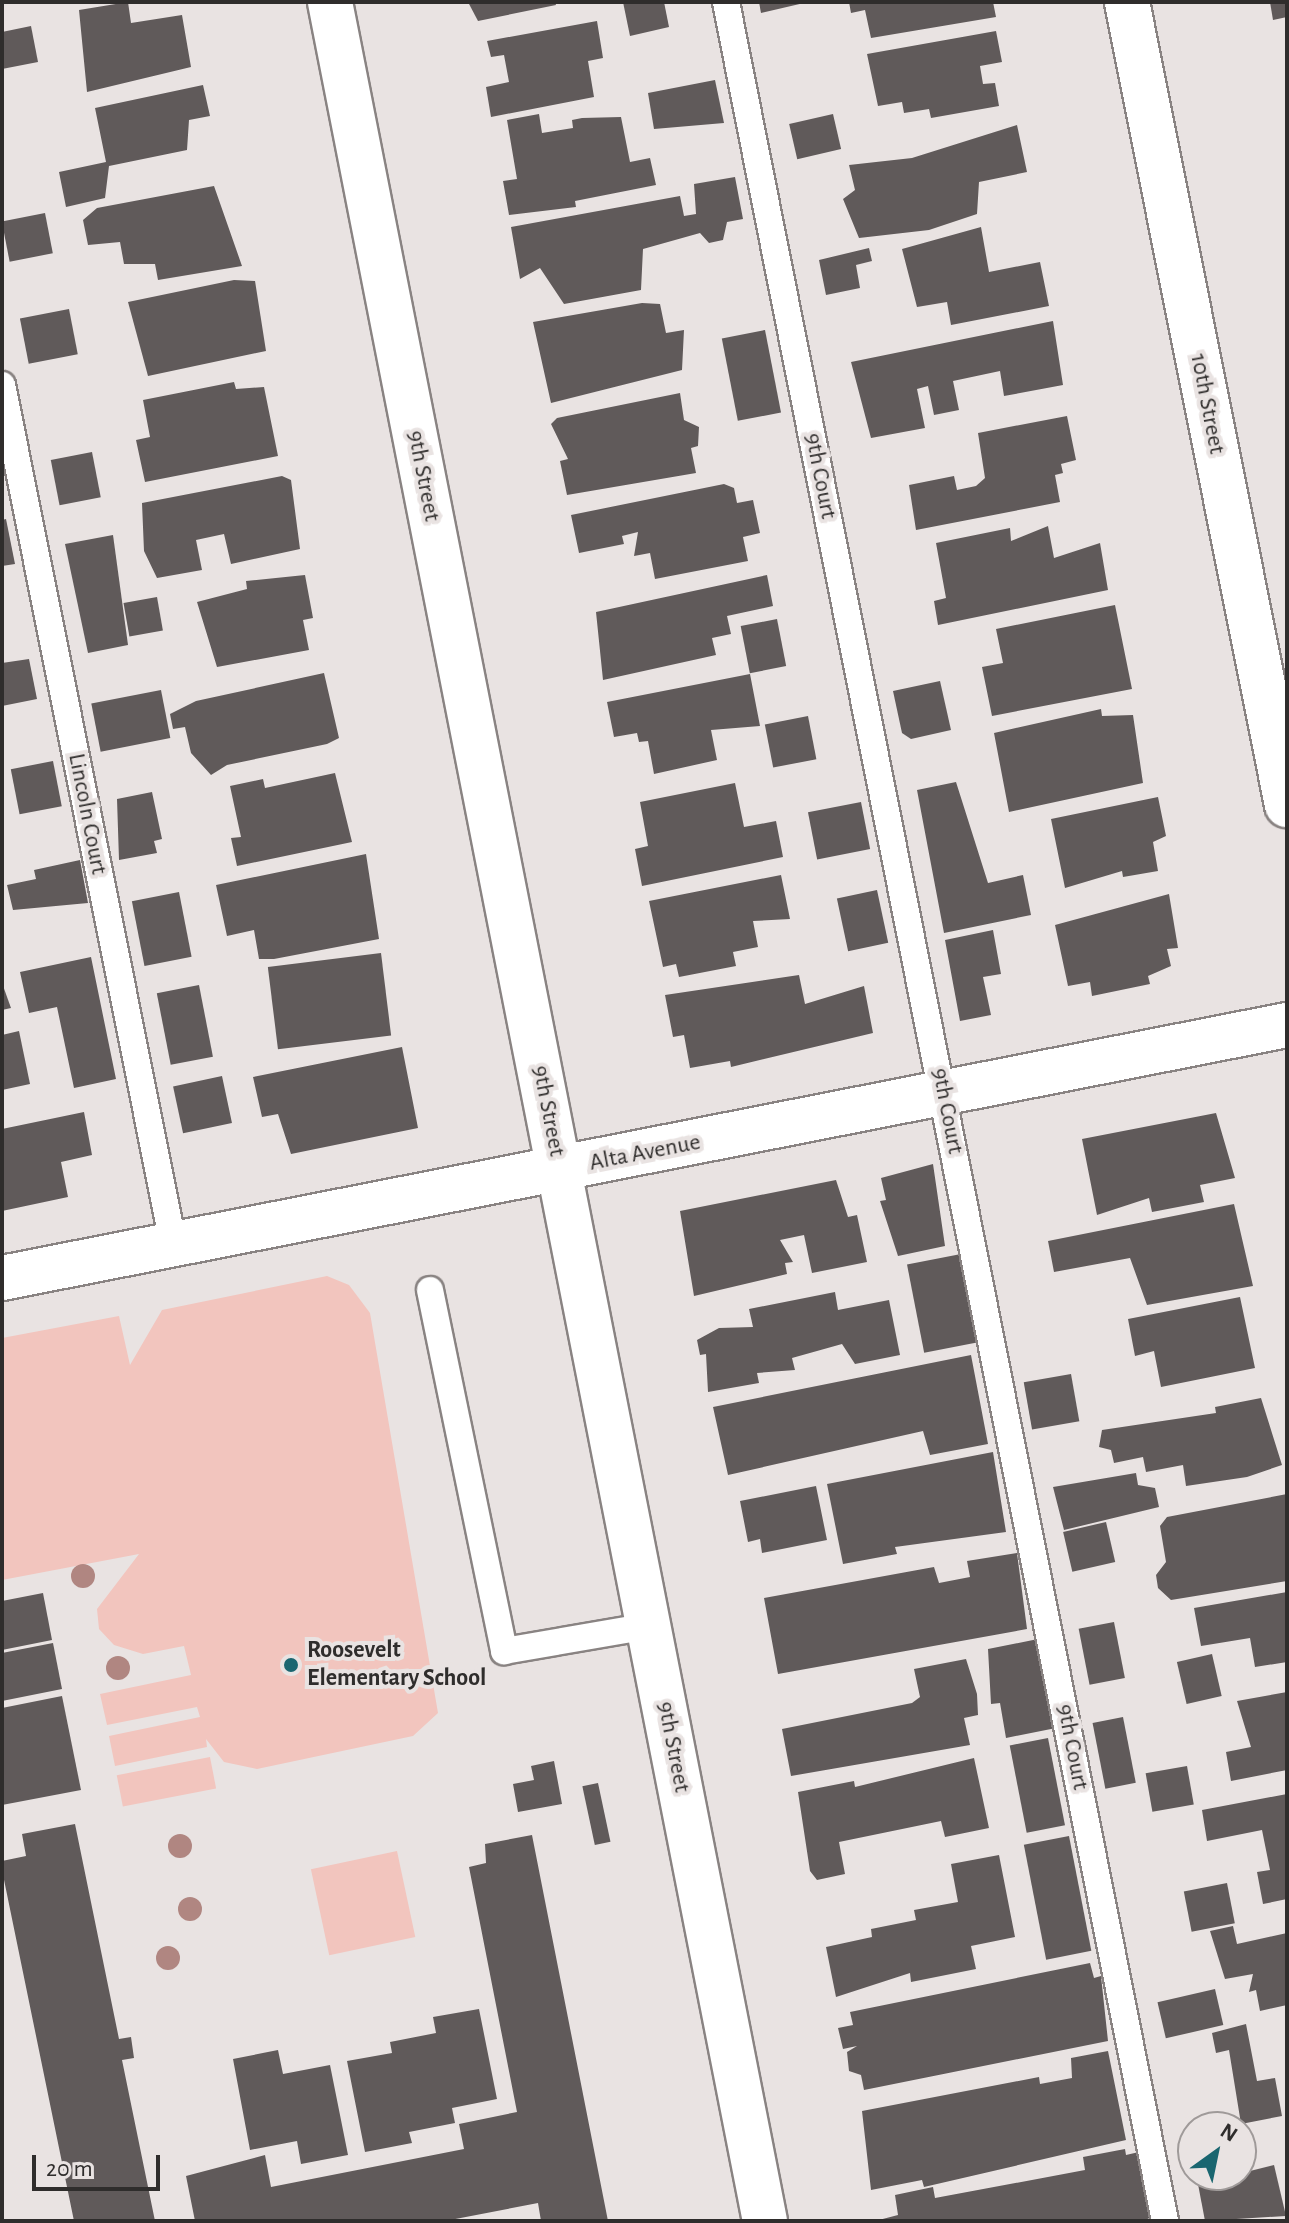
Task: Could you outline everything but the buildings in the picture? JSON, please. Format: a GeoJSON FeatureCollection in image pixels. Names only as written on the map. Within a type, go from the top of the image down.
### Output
{"type":"FeatureCollection","features":[{"type":"Feature","properties":{"kind":"street","name":"9th Street"},"geometry":{"type":"LineString","coordinates":[[330,2],[765,2221]]}},
{"type":"Feature","properties":{"kind":"street","name":"10th Street"},"geometry":{"type":"LineString","coordinates":[[1127,2],[1287,805]]}},
{"type":"Feature","properties":{"kind":"street","name":"Alta Avenue"},"geometry":{"type":"LineString","coordinates":[[2,1278],[1287,1025]]}},
{"type":"Feature","properties":{"kind":"lane","name":"9th Court"},"geometry":{"type":"LineString","coordinates":[[726,2],[1165,2221]]}},
{"type":"Feature","properties":{"kind":"lane","name":"Lincoln Court"},"geometry":{"type":"LineString","coordinates":[[2,385],[173,1243]]}},
{"type":"Feature","properties":{"kind":"lane"},"geometry":{"type":"LineString","coordinates":[[430,1290],[504,1651],[649,1626]]}},
{"type":"Feature","properties":{"kind":"shaded area"},"geometry":{"type":"Polygon","coordinates":[[[327,1276],[349,1285],[370,1313],[438,1713],[413,1736],[257,1769],[224,1762],[206,1739],[207,1747],[115,1766],[109,1736],[200,1717],[197,1707],[107,1725],[100,1694],[191,1675],[184,1646],[143,1654],[114,1645],[99,1629],[97,1609],[139,1554],[2,1580],[2,1338],[119,1316],[130,1365],[162,1310],[327,1276]]]}},
{"type":"Feature","properties":{"kind":"shaded area"},"geometry":{"type":"Polygon","coordinates":[[[210,1757],[216,1788],[123,1807],[117,1775],[210,1757]]]}},
{"type":"Feature","properties":{"kind":"shaded area"},"geometry":{"type":"Polygon","coordinates":[[[397,1851],[415,1937],[329,1955],[311,1869],[397,1851]]]}},
{"type":"Feature","properties":{"kind":"place","name":"Roosevelt Elementary School"},"geometry":{"type":"Point","coordinates":[291,1665]}}]}
